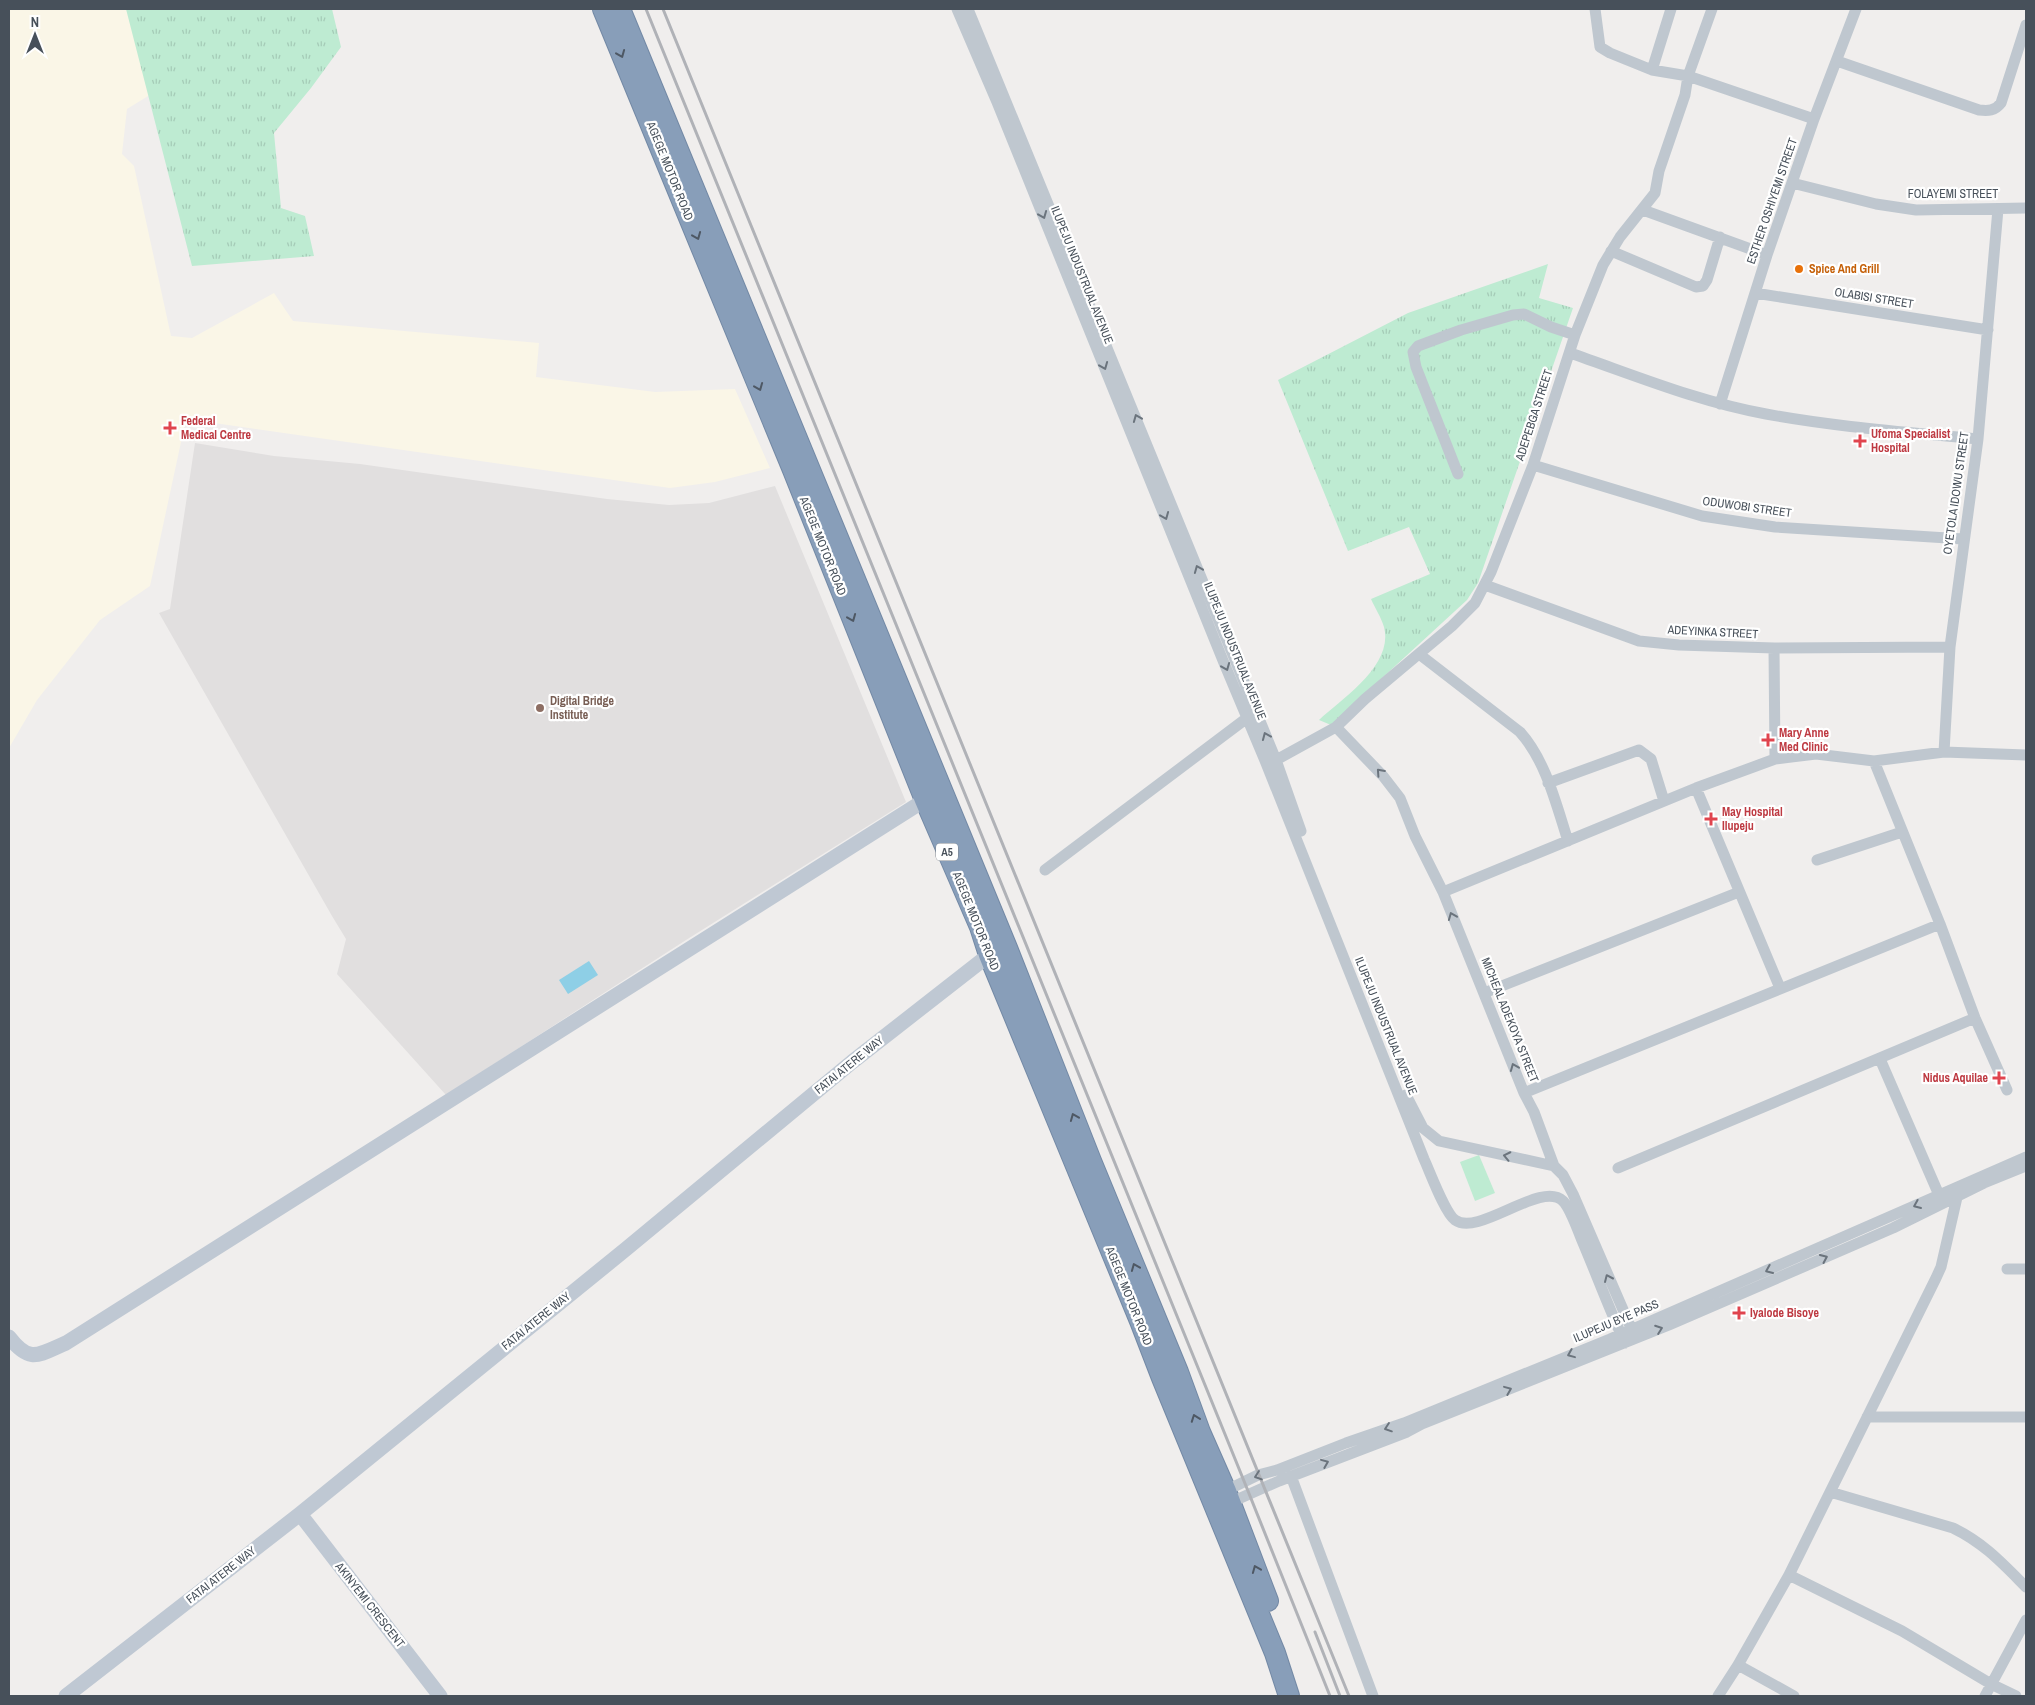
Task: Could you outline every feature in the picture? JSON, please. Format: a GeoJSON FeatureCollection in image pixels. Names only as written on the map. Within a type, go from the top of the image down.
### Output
{"type":"FeatureCollection","features":[{"type":"Feature","properties":{"kind":"highway","name":"AGEGE MOTOR ROAD"},"geometry":{"type":"LineString","coordinates":[[603,9],[790,462],[925,800],[980,928],[998,952]]}},
{"type":"Feature","properties":{"kind":"highway","name":"AGEGE MOTOR ROAD"},"geometry":{"type":"LineString","coordinates":[[620,9],[998,952],[1091,1161],[1178,1372],[1200,1432],[1220,1500],[1276,1653],[1289,1696]]}},
{"type":"Feature","properties":{"kind":"highway","name":"AGEGE MOTOR ROAD"},"geometry":{"type":"LineString","coordinates":[[1220,1500],[1288,1649],[1304,1696]]}},
{"type":"Feature","properties":{"kind":"street","name":"ILUPEJU INDUSTRUAL AVENUE"},"geometry":{"type":"LineString","coordinates":[[957,9],[998,102],[1424,1159],[1447,1209],[1455,1220],[1466,1224],[1482,1220],[1538,1197],[1552,1196],[1563,1201],[1628,1336]]}},
{"type":"Feature","properties":{"kind":"street","name":"ILUPEJU INDUSTRUAL AVENUE"},"geometry":{"type":"LineString","coordinates":[[968,9],[1276,760],[1309,854],[1349,958],[1400,1082],[1424,1128],[1439,1141],[1554,1166]]}},
{"type":"Feature","properties":{"kind":"street"},"geometry":{"type":"LineString","coordinates":[[1595,9],[1600,47],[1610,53],[1652,70],[1684,75],[1814,119]]}},
{"type":"Feature","properties":{"kind":"street"},"geometry":{"type":"LineString","coordinates":[[1652,70],[1671,9]]}},
{"type":"Feature","properties":{"kind":"street","name":"ADEPEBGA STREET"},"geometry":{"type":"LineString","coordinates":[[1276,760],[1336,727],[1365,699],[1468,611],[1485,585],[1533,464],[1575,335],[1611,251],[1655,193],[1659,171],[1686,95],[1684,75],[1712,9]]}},
{"type":"Feature","properties":{"kind":"street","name":"ESTHER OSHIYEMI STREET"},"geometry":{"type":"LineString","coordinates":[[1720,404],[1767,255],[1814,119],[1856,9]]}},
{"type":"Feature","properties":{"kind":"street"},"geometry":{"type":"LineString","coordinates":[[1837,61],[1979,110],[1988,111],[1997,108],[2001,103],[2026,25]]}},
{"type":"Feature","properties":{"kind":"street","name":"FOLAYEMI STREET"},"geometry":{"type":"LineString","coordinates":[[1792,183],[1876,204],[1916,210],[2026,208]]}},
{"type":"Feature","properties":{"kind":"street","name":"OYETOLA IDOWU STREET"},"geometry":{"type":"LineString","coordinates":[[1944,752],[1950,647],[1963,539],[1978,439],[1998,209]]}},
{"type":"Feature","properties":{"kind":"street"},"geometry":{"type":"LineString","coordinates":[[1643,210],[1767,255]]}},
{"type":"Feature","properties":{"kind":"street"},"geometry":{"type":"LineString","coordinates":[[1611,251],[1696,287],[1703,286],[1707,280],[1720,237]]}},
{"type":"Feature","properties":{"kind":"street","name":"OLABISI STREET"},"geometry":{"type":"LineString","coordinates":[[1756,293],[1988,330]]}},
{"type":"Feature","properties":{"kind":"street"},"geometry":{"type":"LineString","coordinates":[[1458,474],[1416,367],[1413,352],[1418,346],[1461,330],[1513,315],[1524,314],[1575,335]]}},
{"type":"Feature","properties":{"kind":"street"},"geometry":{"type":"LineString","coordinates":[[1570,354],[1720,404],[1765,414],[1814,422],[1978,439]]}},
{"type":"Feature","properties":{"kind":"street","name":"ODUWOBI STREET"},"geometry":{"type":"LineString","coordinates":[[1533,464],[1702,516],[1774,527],[1963,539]]}},
{"type":"Feature","properties":{"kind":"street","name":"ADEYINKA STREET"},"geometry":{"type":"LineString","coordinates":[[1485,585],[1639,640],[1679,646],[1774,648],[1950,647]]}},
{"type":"Feature","properties":{"kind":"street"},"geometry":{"type":"LineString","coordinates":[[1774,648],[1774,759]]}},
{"type":"Feature","properties":{"kind":"street"},"geometry":{"type":"LineString","coordinates":[[1419,654],[1520,732],[1531,745],[1548,783],[1568,840]]}},
{"type":"Feature","properties":{"kind":"street"},"geometry":{"type":"LineString","coordinates":[[1045,870],[1247,718]]}},
{"type":"Feature","properties":{"kind":"street","name":"MICHEAL ADEKOYA STREET"},"geometry":{"type":"LineString","coordinates":[[1336,727],[1383,776],[1400,798],[1414,836],[1442,892],[1524,1092],[1534,1112],[1554,1166],[1563,1175],[1569,1186],[1628,1336]]}},
{"type":"Feature","properties":{"kind":"street"},"geometry":{"type":"LineString","coordinates":[[1548,783],[1639,750],[1651,759],[1664,801]]}},
{"type":"Feature","properties":{"kind":"street"},"geometry":{"type":"LineString","coordinates":[[1442,892],[1696,788],[1774,759],[1816,754],[1874,761],[1944,752],[2026,755]]}},
{"type":"Feature","properties":{"kind":"street"},"geometry":{"type":"LineString","coordinates":[[1874,761],[1940,924],[1975,1018],[2007,1090]]}},
{"type":"Feature","properties":{"kind":"street"},"geometry":{"type":"LineString","coordinates":[[1696,788],[1780,988]]}},
{"type":"Feature","properties":{"kind":"street"},"geometry":{"type":"LineString","coordinates":[[9,1337],[19,1350],[30,1355],[38,1355],[66,1342],[925,800]]}},
{"type":"Feature","properties":{"kind":"street"},"geometry":{"type":"LineString","coordinates":[[1817,860],[1902,832]]}},
{"type":"Feature","properties":{"kind":"street"},"geometry":{"type":"LineString","coordinates":[[1484,993],[1739,892]]}},
{"type":"Feature","properties":{"kind":"street"},"geometry":{"type":"LineString","coordinates":[[1524,1092],[1940,924]]}},
{"type":"Feature","properties":{"kind":"street","name":"FATAI ATERE WAY"},"geometry":{"type":"LineString","coordinates":[[66,1696],[300,1514],[626,1249],[852,1062],[998,952]]}},
{"type":"Feature","properties":{"kind":"street"},"geometry":{"type":"LineString","coordinates":[[1618,1168],[1975,1018]]}},
{"type":"Feature","properties":{"kind":"street"},"geometry":{"type":"LineString","coordinates":[[1880,1059],[1939,1196]]}},
{"type":"Feature","properties":{"kind":"street","name":"ILUPEJU BYE PASS"},"geometry":{"type":"LineString","coordinates":[[1220,1500],[1258,1475],[1277,1470],[1404,1423],[1628,1336],[1893,1228],[1958,1191],[2026,1157]]}},
{"type":"Feature","properties":{"kind":"street","name":"ILUPEJU BYE PASS"},"geometry":{"type":"LineString","coordinates":[[1220,1500],[1291,1476],[1407,1432],[1628,1336],[1939,1196],[1984,1183],[2026,1166]]}},
{"type":"Feature","properties":{"kind":"street"},"geometry":{"type":"LineString","coordinates":[[1718,1696],[1738,1665],[1789,1575],[1939,1273],[1958,1191]]}},
{"type":"Feature","properties":{"kind":"street"},"geometry":{"type":"LineString","coordinates":[[2007,1269],[2026,1270]]}},
{"type":"Feature","properties":{"kind":"street"},"geometry":{"type":"LineString","coordinates":[[1867,1417],[2026,1418]]}},
{"type":"Feature","properties":{"kind":"street"},"geometry":{"type":"LineString","coordinates":[[1291,1476],[1373,1696]]}},
{"type":"Feature","properties":{"kind":"street"},"geometry":{"type":"LineString","coordinates":[[1830,1492],[1953,1528],[1971,1536],[1992,1552],[2026,1587]]}},
{"type":"Feature","properties":{"kind":"street","name":"AKINYEMI CRESCENT"},"geometry":{"type":"LineString","coordinates":[[300,1514],[440,1696]]}},
{"type":"Feature","properties":{"kind":"street"},"geometry":{"type":"LineString","coordinates":[[1789,1575],[1902,1631],[1991,1684],[2016,1696]]}},
{"type":"Feature","properties":{"kind":"street"},"geometry":{"type":"LineString","coordinates":[[1984,1696],[2026,1620]]}},
{"type":"Feature","properties":{"kind":"street"},"geometry":{"type":"LineString","coordinates":[[1738,1665],[1794,1696]]}},
{"type":"Feature","properties":{"kind":"shaded area"},"geometry":{"type":"Polygon","coordinates":[[[9,9],[160,9],[153,93],[127,109],[122,154],[134,166],[171,336],[192,338],[274,293],[293,321],[539,343],[536,377],[655,392],[735,389],[770,468],[715,482],[670,488],[186,419],[150,586],[100,620],[37,700],[9,748],[9,9]]]}},
{"type":"Feature","properties":{"kind":"shaded area","name":"Digital Bridge Institute"},"geometry":{"type":"Polygon","coordinates":[[[195,443],[274,456],[360,464],[607,499],[669,505],[709,503],[775,486],[906,802],[686,940],[446,1095],[337,974],[346,939],[159,613],[170,609],[195,443]]]}},
{"type":"Feature","properties":{"kind":"green space"},"geometry":{"type":"Polygon","coordinates":[[[126,9],[332,9],[341,47],[311,88],[274,133],[281,208],[305,216],[314,256],[192,266],[126,9]]]}},
{"type":"Feature","properties":{"kind":"green space"},"geometry":{"type":"Polygon","coordinates":[[[1548,264],[1539,298],[1573,308],[1478,583],[1467,600],[1331,725],[1319,720],[1364,680],[1381,654],[1385,641],[1384,627],[1371,599],[1430,574],[1409,527],[1348,551],[1278,380],[1408,313],[1548,264]]]}},
{"type":"Feature","properties":{"kind":"green space"},"geometry":{"type":"Polygon","coordinates":[[[1479,1155],[1495,1193],[1475,1201],[1460,1162],[1479,1155]]]}},
{"type":"Feature","properties":{"kind":"water"},"geometry":{"type":"Polygon","coordinates":[[[589,961],[598,975],[568,994],[559,980],[589,961]]]}},
{"type":"Feature","properties":{"kind":"railway"},"geometry":{"type":"LineString","coordinates":[[646,9],[1330,1696]]}},
{"type":"Feature","properties":{"kind":"railway"},"geometry":{"type":"LineString","coordinates":[[663,9],[1349,1696]]}},
{"type":"Feature","properties":{"kind":"railway"},"geometry":{"type":"LineString","coordinates":[[1315,1632],[1340,1696]]}},
{"type":"Feature","properties":{"kind":"place","name":"Spice And Grill"},"geometry":{"type":"Point","coordinates":[1799,269]}},
{"type":"Feature","properties":{"kind":"place","name":"Federal Medical Centre"},"geometry":{"type":"Point","coordinates":[170,428]}},
{"type":"Feature","properties":{"kind":"place","name":"Ufoma Specialist Hospital"},"geometry":{"type":"Point","coordinates":[1860,441]}},
{"type":"Feature","properties":{"kind":"place","name":"Digital Bridge Institute"},"geometry":{"type":"Point","coordinates":[540,708]}},
{"type":"Feature","properties":{"kind":"place","name":"Mary Anne Med Clinic"},"geometry":{"type":"Point","coordinates":[1768,740]}},
{"type":"Feature","properties":{"kind":"place","name":"May Hospital Ilupeju"},"geometry":{"type":"Point","coordinates":[1711,819]}},
{"type":"Feature","properties":{"kind":"place","name":"Nidus Aquilae"},"geometry":{"type":"Point","coordinates":[1999,1078]}},
{"type":"Feature","properties":{"kind":"place","name":"Iyalode Bisoye"},"geometry":{"type":"Point","coordinates":[1739,1313]}}]}
